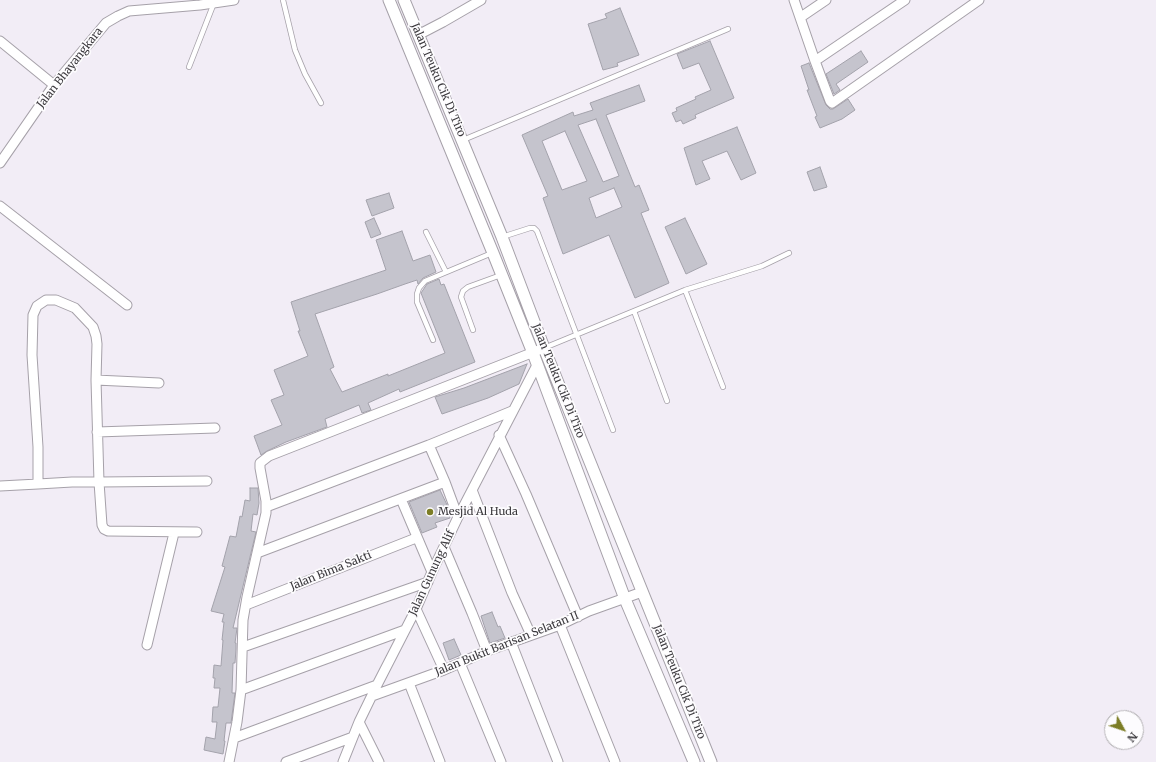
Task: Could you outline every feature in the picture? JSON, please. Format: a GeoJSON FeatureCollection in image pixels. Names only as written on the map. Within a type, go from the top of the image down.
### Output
{"type":"FeatureCollection","features":[{"type":"Feature","properties":{"kind":"street","name":"Jalan Bhayangkara"},"geometry":{"type":"LineString","coordinates":[[0,163],[54,85],[106,23],[129,11],[234,0]]}},
{"type":"Feature","properties":{"kind":"street","name":"Jalan Teuku Cik Di Tiro"},"geometry":{"type":"LineString","coordinates":[[388,0],[427,90],[502,275],[533,353],[625,599],[694,762]]}},
{"type":"Feature","properties":{"kind":"street","name":"Jalan Teuku Cik Di Tiro"},"geometry":{"type":"LineString","coordinates":[[404,0],[463,140],[544,348],[712,762]]}},
{"type":"Feature","properties":{"kind":"street"},"geometry":{"type":"LineString","coordinates":[[418,35],[481,0]]}},
{"type":"Feature","properties":{"kind":"street"},"geometry":{"type":"LineString","coordinates":[[794,0],[814,61],[830,101],[834,102],[979,0]]}},
{"type":"Feature","properties":{"kind":"street"},"geometry":{"type":"LineString","coordinates":[[801,18],[826,0]]}},
{"type":"Feature","properties":{"kind":"street"},"geometry":{"type":"LineString","coordinates":[[814,61],[905,0]]}},
{"type":"Feature","properties":{"kind":"street"},"geometry":{"type":"LineString","coordinates":[[2,47],[54,85]]}},
{"type":"Feature","properties":{"kind":"street"},"geometry":{"type":"LineString","coordinates":[[427,90],[439,84]]}},
{"type":"Feature","properties":{"kind":"street"},"geometry":{"type":"LineString","coordinates":[[0,206],[127,305]]}},
{"type":"Feature","properties":{"kind":"street"},"geometry":{"type":"LineString","coordinates":[[38,484],[38,448],[32,355],[33,315],[37,306],[46,300],[56,300],[75,308],[90,322],[93,327],[97,344],[97,432],[102,525],[104,529],[108,531],[174,533],[197,532]]}},
{"type":"Feature","properties":{"kind":"street"},"geometry":{"type":"LineString","coordinates":[[229,762],[242,690],[243,620],[266,507],[260,463],[269,456],[544,348]]}},
{"type":"Feature","properties":{"kind":"street","name":"Jalan Gunung Alif"},"geometry":{"type":"LineString","coordinates":[[343,762],[359,722],[416,608],[458,517],[499,435],[537,365]]}},
{"type":"Feature","properties":{"kind":"street"},"geometry":{"type":"LineString","coordinates":[[96,380],[159,383]]}},
{"type":"Feature","properties":{"kind":"street"},"geometry":{"type":"LineString","coordinates":[[266,507],[512,412]]}},
{"type":"Feature","properties":{"kind":"street"},"geometry":{"type":"LineString","coordinates":[[97,432],[215,428]]}},
{"type":"Feature","properties":{"kind":"street"},"geometry":{"type":"LineString","coordinates":[[499,435],[529,500],[578,617]]}},
{"type":"Feature","properties":{"kind":"street"},"geometry":{"type":"LineString","coordinates":[[429,445],[458,517]]}},
{"type":"Feature","properties":{"kind":"street"},"geometry":{"type":"LineString","coordinates":[[0,486],[99,482],[207,481]]}},
{"type":"Feature","properties":{"kind":"street"},"geometry":{"type":"LineString","coordinates":[[257,553],[445,482]]}},
{"type":"Feature","properties":{"kind":"street"},"geometry":{"type":"LineString","coordinates":[[472,490],[512,593],[531,635]]}},
{"type":"Feature","properties":{"kind":"street"},"geometry":{"type":"LineString","coordinates":[[401,499],[416,538],[432,572]]}},
{"type":"Feature","properties":{"kind":"street"},"geometry":{"type":"LineString","coordinates":[[148,644],[174,533]]}},
{"type":"Feature","properties":{"kind":"street","name":"Jalan Bima Sakti"},"geometry":{"type":"LineString","coordinates":[[246,606],[416,538]]}},
{"type":"Feature","properties":{"kind":"street"},"geometry":{"type":"LineString","coordinates":[[444,547],[488,651]]}},
{"type":"Feature","properties":{"kind":"street"},"geometry":{"type":"LineString","coordinates":[[243,647],[428,582]]}},
{"type":"Feature","properties":{"kind":"street","name":"Jalan Bukit Barisan Selatan II"},"geometry":{"type":"LineString","coordinates":[[372,696],[444,670],[488,651],[560,625],[642,592]]}},
{"type":"Feature","properties":{"kind":"street"},"geometry":{"type":"LineString","coordinates":[[416,608],[444,670]]}},
{"type":"Feature","properties":{"kind":"street"},"geometry":{"type":"LineString","coordinates":[[560,625],[615,762]]}},
{"type":"Feature","properties":{"kind":"street"},"geometry":{"type":"LineString","coordinates":[[242,690],[405,630]]}},
{"type":"Feature","properties":{"kind":"street"},"geometry":{"type":"LineString","coordinates":[[511,642],[558,762]]}},
{"type":"Feature","properties":{"kind":"street"},"geometry":{"type":"LineString","coordinates":[[460,663],[501,762]]}},
{"type":"Feature","properties":{"kind":"street"},"geometry":{"type":"LineString","coordinates":[[409,683],[440,762]]}},
{"type":"Feature","properties":{"kind":"street"},"geometry":{"type":"LineString","coordinates":[[234,738],[377,685]]}},
{"type":"Feature","properties":{"kind":"street"},"geometry":{"type":"LineString","coordinates":[[359,722],[379,762]]}},
{"type":"Feature","properties":{"kind":"street"},"geometry":{"type":"LineString","coordinates":[[286,762],[353,737]]}},
{"type":"Feature","properties":{"kind":"lane"},"geometry":{"type":"LineString","coordinates":[[283,0],[295,50],[305,74],[321,104]]}},
{"type":"Feature","properties":{"kind":"lane"},"geometry":{"type":"LineString","coordinates":[[189,67],[214,3]]}},
{"type":"Feature","properties":{"kind":"lane"},"geometry":{"type":"LineString","coordinates":[[463,140],[728,29]]}},
{"type":"Feature","properties":{"kind":"lane"},"geometry":{"type":"LineString","coordinates":[[502,237],[530,228],[534,228],[537,231],[613,430]]}},
{"type":"Feature","properties":{"kind":"lane"},"geometry":{"type":"LineString","coordinates":[[426,232],[446,272]]}},
{"type":"Feature","properties":{"kind":"lane"},"geometry":{"type":"LineString","coordinates":[[433,340],[417,302],[416,294],[419,288],[425,282],[446,272],[493,253]]}},
{"type":"Feature","properties":{"kind":"lane"},"geometry":{"type":"LineString","coordinates":[[544,348],[685,290],[762,266],[789,253]]}},
{"type":"Feature","properties":{"kind":"lane"},"geometry":{"type":"LineString","coordinates":[[473,330],[461,297],[463,291],[468,287],[502,275]]}},
{"type":"Feature","properties":{"kind":"lane"},"geometry":{"type":"LineString","coordinates":[[685,290],[723,387]]}},
{"type":"Feature","properties":{"kind":"lane"},"geometry":{"type":"LineString","coordinates":[[634,311],[667,401]]}},
{"type":"Feature","properties":{"kind":"building"},"geometry":{"type":"Polygon","coordinates":[[[620,8],[639,55],[617,63],[618,66],[603,70],[588,24],[607,18],[605,14],[620,8]]]}},
{"type":"Feature","properties":{"kind":"building"},"geometry":{"type":"Polygon","coordinates":[[[710,41],[734,98],[695,115],[696,118],[683,124],[681,120],[676,122],[672,113],[677,111],[676,108],[711,90],[699,63],[683,69],[677,54],[710,41]]]}},
{"type":"Feature","properties":{"kind":"building"},"geometry":{"type":"Polygon","coordinates":[[[861,51],[868,62],[836,84],[840,90],[834,94],[826,74],[861,51]]]}},
{"type":"Feature","properties":{"kind":"building"},"geometry":{"type":"Polygon","coordinates":[[[809,63],[826,105],[830,109],[833,109],[848,99],[855,110],[842,119],[820,128],[815,117],[817,116],[807,90],[809,90],[801,66],[809,63]]]}},
{"type":"Feature","properties":{"kind":"building"},"geometry":{"type":"Polygon","coordinates":[[[639,85],[645,101],[606,115],[635,187],[639,185],[649,210],[641,213],[669,283],[635,298],[609,235],[563,254],[543,198],[548,196],[522,135],[573,112],[574,116],[593,110],[590,103],[639,85]],[[596,119],[578,125],[603,182],[619,176],[596,119]],[[565,131],[542,141],[562,190],[587,181],[565,131]],[[614,188],[589,198],[596,218],[622,207],[614,188]]]}},
{"type":"Feature","properties":{"kind":"building"},"geometry":{"type":"Polygon","coordinates":[[[737,127],[756,173],[741,180],[727,151],[702,161],[710,179],[696,185],[684,148],[737,127]]]}},
{"type":"Feature","properties":{"kind":"building"},"geometry":{"type":"Polygon","coordinates":[[[820,167],[827,187],[814,191],[807,172],[820,167]]]}},
{"type":"Feature","properties":{"kind":"building"},"geometry":{"type":"Polygon","coordinates":[[[389,193],[394,208],[372,216],[366,200],[389,193]]]}},
{"type":"Feature","properties":{"kind":"building"},"geometry":{"type":"Polygon","coordinates":[[[374,218],[381,234],[371,238],[365,222],[374,218]]]}},
{"type":"Feature","properties":{"kind":"building"},"geometry":{"type":"Polygon","coordinates":[[[685,218],[707,264],[686,274],[665,227],[685,218]]]}},
{"type":"Feature","properties":{"kind":"building"},"geometry":{"type":"Polygon","coordinates":[[[402,231],[413,261],[430,255],[436,272],[423,278],[418,284],[417,280],[315,314],[334,367],[330,369],[342,392],[388,374],[388,376],[445,353],[421,293],[427,284],[439,279],[441,285],[444,284],[475,362],[400,392],[399,389],[368,403],[371,410],[362,413],[359,405],[325,419],[327,427],[286,442],[261,455],[254,436],[282,425],[271,400],[284,395],[274,370],[308,356],[298,331],[300,331],[291,302],[386,270],[376,240],[402,231]]]}},
{"type":"Feature","properties":{"kind":"building"},"geometry":{"type":"Polygon","coordinates":[[[527,364],[519,384],[488,398],[442,414],[435,397],[464,388],[527,364]]]}},
{"type":"Feature","properties":{"kind":"building"},"geometry":{"type":"Polygon","coordinates":[[[250,488],[258,488],[259,503],[257,515],[253,514],[251,531],[256,532],[233,628],[237,628],[235,663],[233,663],[232,693],[235,693],[231,723],[226,723],[223,754],[204,750],[206,737],[215,739],[217,722],[212,722],[213,707],[218,707],[220,688],[214,688],[214,665],[221,666],[224,622],[222,622],[224,614],[211,611],[225,567],[222,566],[230,536],[236,537],[245,500],[250,501],[250,488]]]}},
{"type":"Feature","properties":{"kind":"building","name":"Mesjid Al Huda"},"geometry":{"type":"Polygon","coordinates":[[[440,490],[448,507],[446,507],[450,518],[435,523],[437,527],[422,533],[409,502],[440,490]]]}},
{"type":"Feature","properties":{"kind":"building"},"geometry":{"type":"Polygon","coordinates":[[[492,612],[498,627],[500,626],[505,638],[490,643],[481,616],[492,612]]]}},
{"type":"Feature","properties":{"kind":"building"},"geometry":{"type":"Polygon","coordinates":[[[454,639],[461,655],[449,660],[443,643],[454,639]]]}},
{"type":"Feature","properties":{"kind":"place","name":"Mesjid Al Huda"},"geometry":{"type":"Point","coordinates":[430,512]}}]}
